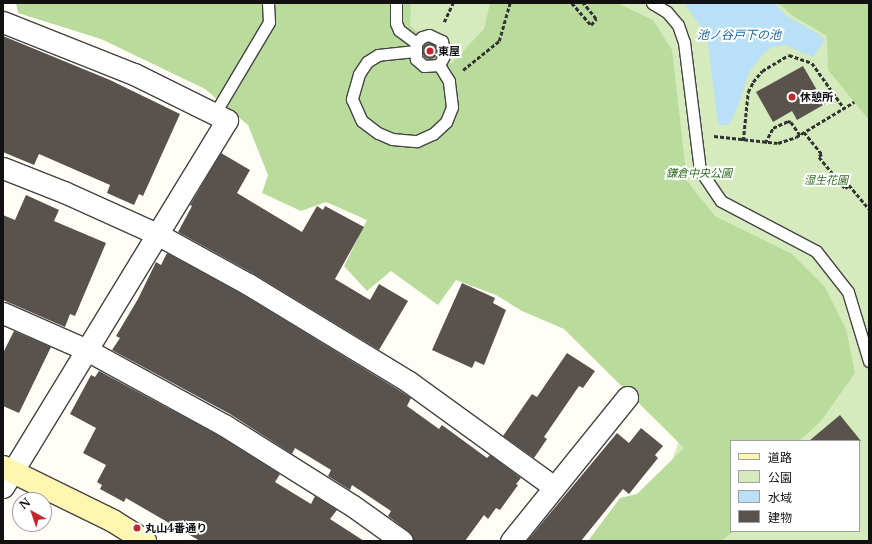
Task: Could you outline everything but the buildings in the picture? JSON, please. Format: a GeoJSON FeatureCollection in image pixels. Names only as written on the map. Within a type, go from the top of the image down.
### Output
{"type":"FeatureCollection","features":[{"type":"Feature","properties":{"kind":"street"},"geometry":{"type":"LineString","coordinates":[[3,22],[134,74],[227,120],[87,350],[6,475],[113,521],[145,541]]}},
{"type":"Feature","properties":{"kind":"street"},"geometry":{"type":"LineString","coordinates":[[3,168],[64,192],[157,234],[274,299],[403,378],[554,486]]}},
{"type":"Feature","properties":{"kind":"street"},"geometry":{"type":"LineString","coordinates":[[3,313],[87,350],[224,425],[353,506],[402,541]]}},
{"type":"Feature","properties":{"kind":"street"},"geometry":{"type":"LineString","coordinates":[[512,541],[554,486],[627,397]]}},
{"type":"Feature","properties":{"kind":"lane"},"geometry":{"type":"LineString","coordinates":[[215,113],[269,22],[268,3]]}},
{"type":"Feature","properties":{"kind":"lane"},"geometry":{"type":"LineString","coordinates":[[396,3],[396,23],[399,30],[415,47],[416,59],[424,66],[439,65]]}},
{"type":"Feature","properties":{"kind":"lane"},"geometry":{"type":"LineString","coordinates":[[652,3],[667,12],[678,25],[684,42],[700,170],[721,201],[816,251],[848,292],[869,361]]}},
{"type":"Feature","properties":{"kind":"lane"},"geometry":{"type":"LineString","coordinates":[[429,35],[442,41],[445,54],[439,65],[449,81],[452,107],[446,122],[432,134],[417,141],[397,140],[378,133],[362,121],[352,99],[359,74],[367,62],[390,52],[415,47],[429,35]]}},
{"type":"Feature","properties":{"kind":"path"},"geometry":{"type":"LineString","coordinates":[[449,81],[499,41],[510,3]]}},
{"type":"Feature","properties":{"kind":"path"},"geometry":{"type":"LineString","coordinates":[[572,3],[591,24],[596,19],[583,3]]}},
{"type":"Feature","properties":{"kind":"path"},"geometry":{"type":"LineString","coordinates":[[743,141],[748,92],[753,82],[762,71],[789,56],[812,62],[844,108]]}},
{"type":"Feature","properties":{"kind":"path"},"geometry":{"type":"LineString","coordinates":[[695,134],[743,141],[778,143],[800,135],[854,102]]}},
{"type":"Feature","properties":{"kind":"path"},"geometry":{"type":"LineString","coordinates":[[765,143],[773,128],[788,121],[791,122],[800,135]]}},
{"type":"Feature","properties":{"kind":"path"},"geometry":{"type":"LineString","coordinates":[[804,132],[822,154],[819,157],[845,188],[849,185],[869,209]]}},
{"type":"Feature","properties":{"kind":"green space","name":"鎌倉中央公園"},"geometry":{"type":"Polygon","coordinates":[[[16,3],[411,3],[410,25],[451,64],[484,29],[490,3],[617,3],[653,20],[672,50],[687,181],[715,216],[792,254],[825,287],[846,329],[855,373],[821,421],[800,440],[730,440],[730,532],[733,532],[721,541],[588,541],[620,498],[637,494],[684,448],[564,329],[522,311],[496,295],[456,280],[438,305],[391,271],[367,291],[344,266],[367,220],[326,202],[301,211],[262,193],[268,175],[248,125],[205,89],[101,39],[18,13],[16,3]]]}},
{"type":"Feature","properties":{"kind":"green space","name":"鎌倉中央公園"},"geometry":{"type":"Polygon","coordinates":[[[225,3],[869,3],[869,541],[608,541],[665,480],[684,427],[225,3]]]}},
{"type":"Feature","properties":{"kind":"green space"},"geometry":{"type":"Polygon","coordinates":[[[778,3],[869,3],[869,120],[828,70],[827,36],[793,16],[778,3]]]}},
{"type":"Feature","properties":{"kind":"water","name":"池ノ谷戸下の池"},"geometry":{"type":"Polygon","coordinates":[[[684,3],[774,3],[788,17],[819,34],[825,40],[813,57],[785,45],[773,47],[765,52],[749,72],[738,106],[729,125],[718,125],[707,35],[684,3]]]}},
{"type":"Feature","properties":{"kind":"place","name":"東屋"},"geometry":{"type":"Point","coordinates":[430,51]}},
{"type":"Feature","properties":{"kind":"place","name":"休憩所"},"geometry":{"type":"Point","coordinates":[792,97]}},
{"type":"Feature","properties":{"kind":"place","name":"丸山4番通り"},"geometry":{"type":"Point","coordinates":[137,528]}},
{"type":"Feature","properties":{"kind":"park label","name":"湿生花園"},"geometry":{"type":"Point","coordinates":[826,180]}}]}
